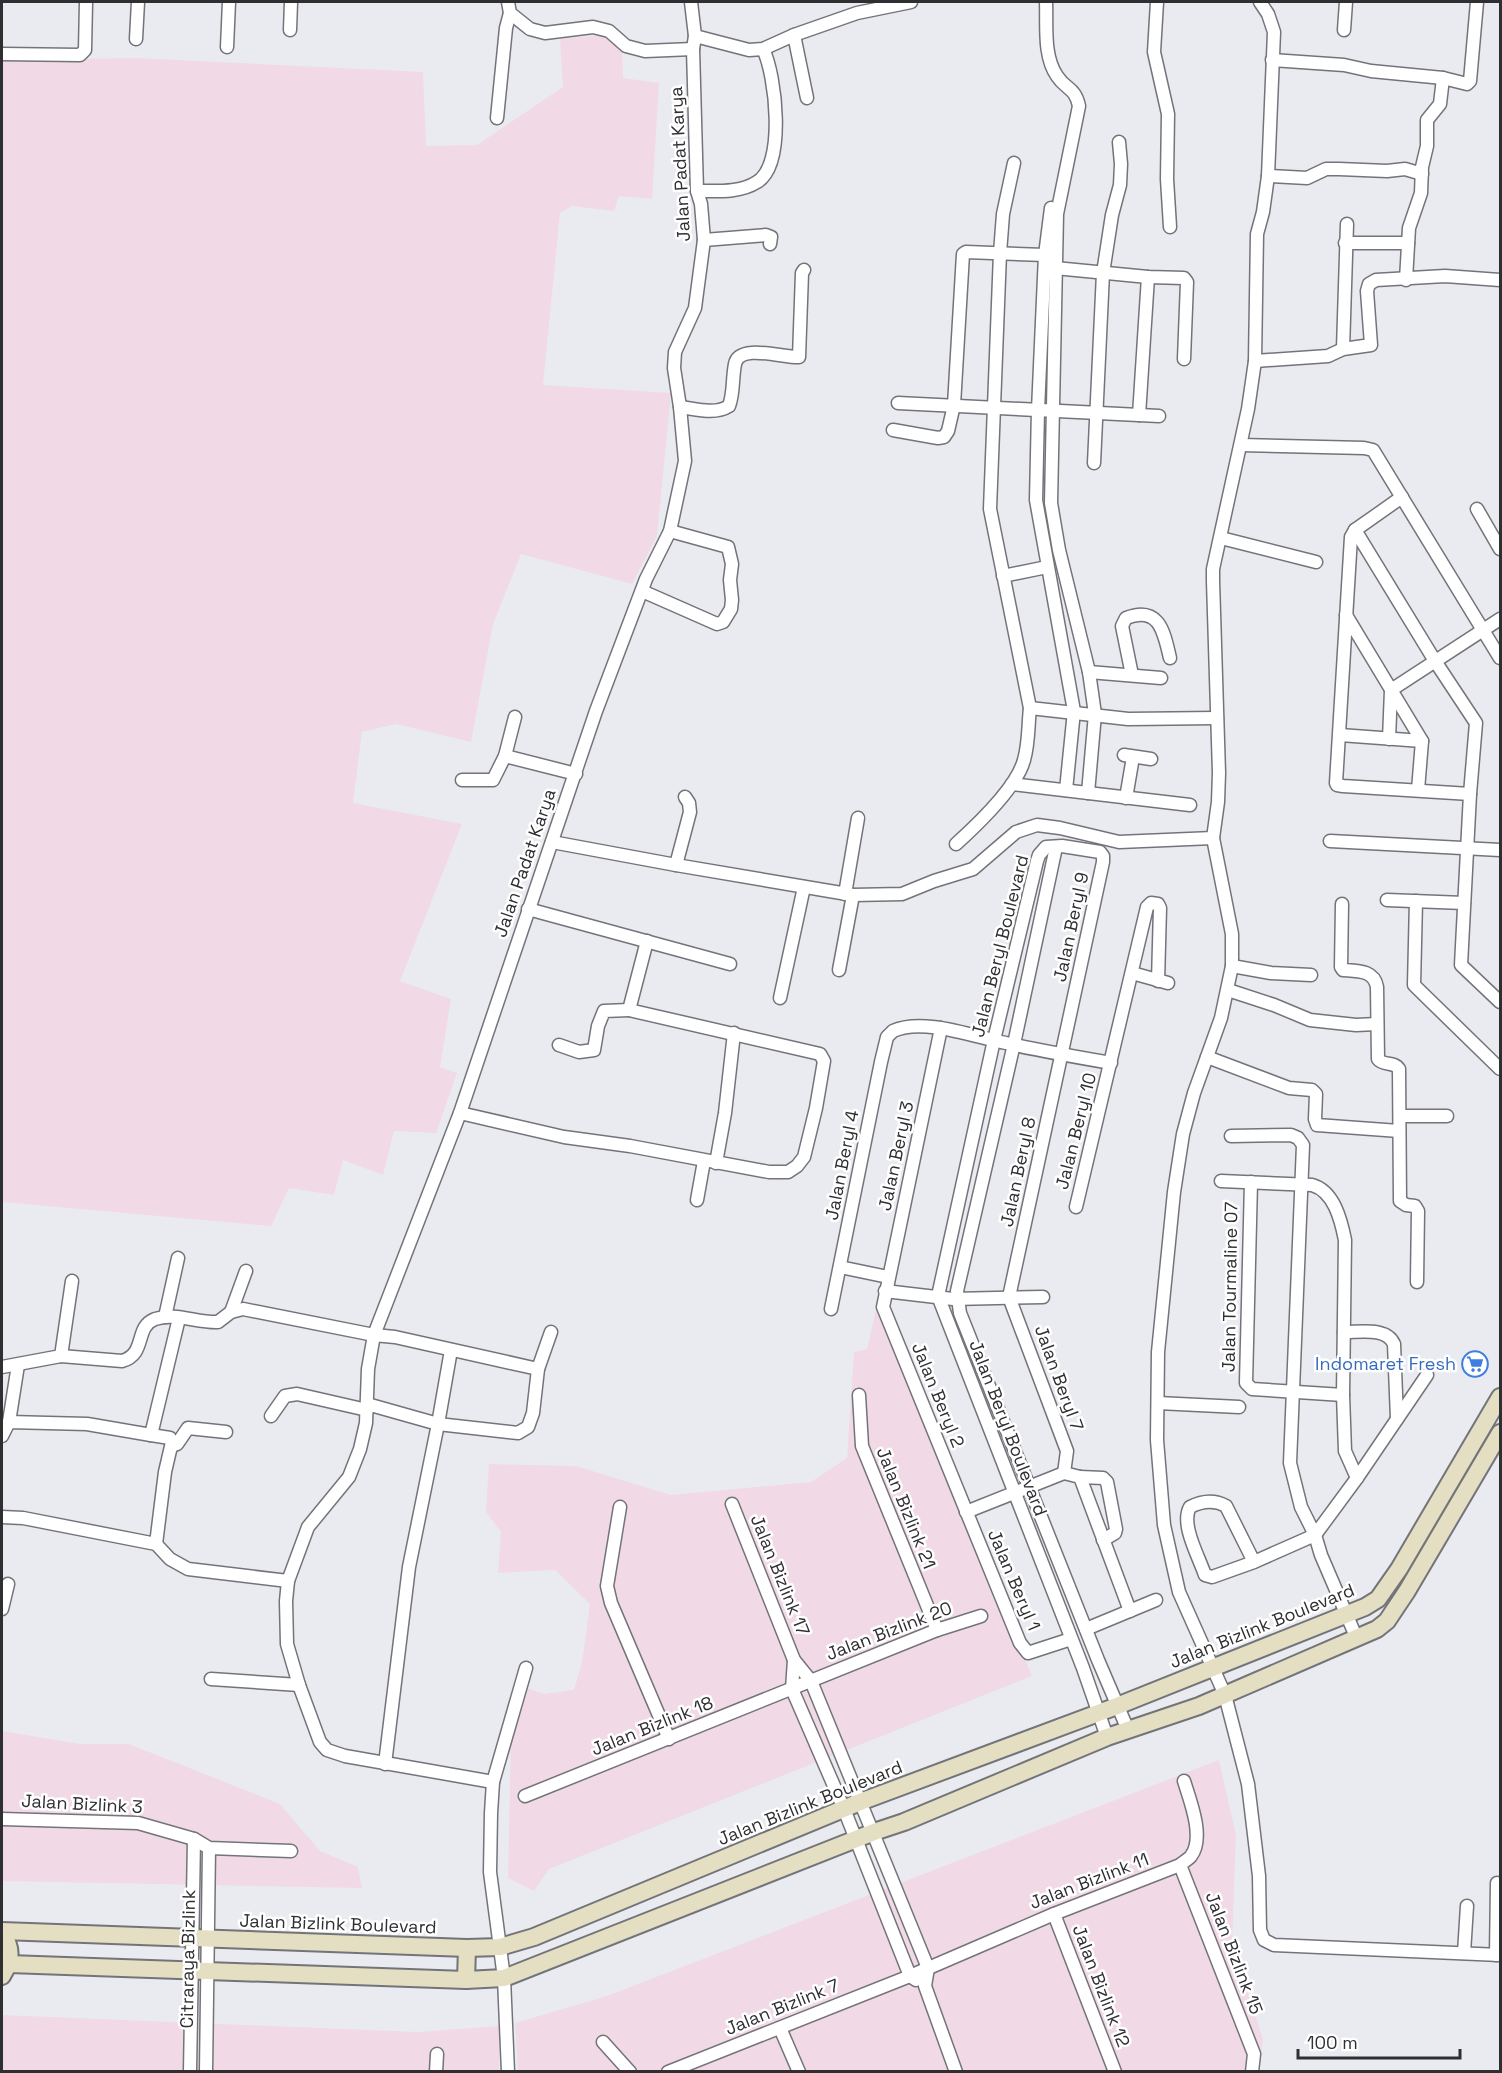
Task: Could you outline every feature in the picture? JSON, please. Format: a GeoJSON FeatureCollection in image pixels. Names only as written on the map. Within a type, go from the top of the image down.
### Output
{"type":"FeatureCollection","features":[{"type":"Feature","properties":{"kind":"street"},"geometry":{"type":"LineString","coordinates":[[2,54],[80,55],[85,50],[86,2]]}},
{"type":"Feature","properties":{"kind":"street"},"geometry":{"type":"LineString","coordinates":[[135,39],[138,2]]}},
{"type":"Feature","properties":{"kind":"street"},"geometry":{"type":"LineString","coordinates":[[227,47],[229,2]]}},
{"type":"Feature","properties":{"kind":"street"},"geometry":{"type":"LineString","coordinates":[[290,30],[291,2]]}},
{"type":"Feature","properties":{"kind":"street","name":"Jalan Padat Karya"},"geometry":{"type":"LineString","coordinates":[[386,1764],[335,1754],[322,1746],[299,1685],[287,1644],[288,1581],[308,1527],[349,1477],[360,1449],[366,1423],[368,1369],[374,1335],[460,1113],[596,711],[642,591],[670,531],[685,461],[681,407],[674,368],[675,352],[695,308],[704,240],[701,204],[697,191],[693,49],[695,36],[691,2]]}},
{"type":"Feature","properties":{"kind":"street"},"geometry":{"type":"LineString","coordinates":[[695,36],[749,50],[763,49],[794,35],[857,13],[911,2]]}},
{"type":"Feature","properties":{"kind":"street"},"geometry":{"type":"LineString","coordinates":[[1046,2],[1047,48],[1050,62],[1058,78],[1077,96],[1079,106],[1057,214],[1051,503],[1059,550],[1089,672],[1095,714],[1088,793]]}},
{"type":"Feature","properties":{"kind":"street"},"geometry":{"type":"LineString","coordinates":[[1157,2],[1153,38],[1168,114],[1167,179],[1170,227]]}},
{"type":"Feature","properties":{"kind":"street"},"geometry":{"type":"LineString","coordinates":[[1260,2],[1268,14],[1274,32],[1268,176],[1257,234],[1255,361],[1240,445],[1213,569],[1218,802],[1213,838],[1232,933],[1232,966],[1221,1018],[1194,1092],[1183,1134],[1174,1192],[1158,1352],[1157,1440],[1164,1525],[1179,1592],[1225,1695],[1248,1784],[1259,1876],[1260,1930],[1264,1940],[1274,1945],[1498,1955],[1497,1882]]}},
{"type":"Feature","properties":{"kind":"street"},"geometry":{"type":"LineString","coordinates":[[1344,30],[1346,2]]}},
{"type":"Feature","properties":{"kind":"street"},"geometry":{"type":"LineString","coordinates":[[1272,60],[1344,65],[1371,71],[1443,78],[1467,84],[1470,81],[1477,2]]}},
{"type":"Feature","properties":{"kind":"street"},"geometry":{"type":"LineString","coordinates":[[509,7],[530,29],[545,33],[593,27],[609,31],[626,46],[645,51],[693,49]]}},
{"type":"Feature","properties":{"kind":"street"},"geometry":{"type":"LineString","coordinates":[[496,118],[509,7]]}},
{"type":"Feature","properties":{"kind":"street"},"geometry":{"type":"LineString","coordinates":[[794,35],[807,98]]}},
{"type":"Feature","properties":{"kind":"street"},"geometry":{"type":"LineString","coordinates":[[697,191],[746,187],[759,182],[768,172],[773,157],[776,122],[773,87],[767,57],[763,49]]}},
{"type":"Feature","properties":{"kind":"street"},"geometry":{"type":"LineString","coordinates":[[1406,280],[1410,223],[1419,201],[1427,146],[1427,120],[1440,104],[1443,78]]}},
{"type":"Feature","properties":{"kind":"street"},"geometry":{"type":"LineString","coordinates":[[1066,790],[1074,711],[1036,500],[1038,410],[1048,218],[1077,96]]}},
{"type":"Feature","properties":{"kind":"street"},"geometry":{"type":"LineString","coordinates":[[1094,463],[1103,273],[1112,215],[1120,185],[1119,142]]}},
{"type":"Feature","properties":{"kind":"street"},"geometry":{"type":"LineString","coordinates":[[956,844],[975,827],[1012,784],[1024,761],[1030,708],[990,509],[1000,253],[1003,214],[1014,163]]}},
{"type":"Feature","properties":{"kind":"street"},"geometry":{"type":"LineString","coordinates":[[1268,176],[1307,178],[1326,169],[1387,171],[1405,169],[1422,174]]}},
{"type":"Feature","properties":{"kind":"street"},"geometry":{"type":"LineString","coordinates":[[1343,349],[1347,225]]}},
{"type":"Feature","properties":{"kind":"street"},"geometry":{"type":"LineString","coordinates":[[704,240],[766,235],[771,237],[770,243]]}},
{"type":"Feature","properties":{"kind":"street"},"geometry":{"type":"LineString","coordinates":[[1345,243],[1408,243]]}},
{"type":"Feature","properties":{"kind":"street"},"geometry":{"type":"LineString","coordinates":[[892,430],[944,437],[948,431],[954,405],[962,257],[966,252],[1045,255]]}},
{"type":"Feature","properties":{"kind":"street"},"geometry":{"type":"LineString","coordinates":[[1055,268],[1148,277],[1183,277],[1186,280],[1184,359]]}},
{"type":"Feature","properties":{"kind":"street"},"geometry":{"type":"LineString","coordinates":[[681,407],[703,411],[723,410],[729,406],[733,397],[735,364],[737,357],[741,354],[764,352],[784,357],[799,357],[802,273],[804,270]]}},
{"type":"Feature","properties":{"kind":"street"},"geometry":{"type":"LineString","coordinates":[[1255,361],[1328,356],[1343,349],[1371,345],[1367,291],[1370,284],[1376,280],[1445,276],[1500,280]]}},
{"type":"Feature","properties":{"kind":"street"},"geometry":{"type":"LineString","coordinates":[[1139,415],[1148,277]]}},
{"type":"Feature","properties":{"kind":"street"},"geometry":{"type":"LineString","coordinates":[[898,404],[1159,416]]}},
{"type":"Feature","properties":{"kind":"street"},"geometry":{"type":"LineString","coordinates":[[1240,445],[1369,448],[1373,450],[1500,658]]}},
{"type":"Feature","properties":{"kind":"street"},"geometry":{"type":"LineString","coordinates":[[1402,497],[1355,530],[1351,537],[1336,779],[1338,785],[1470,794]]}},
{"type":"Feature","properties":{"kind":"street"},"geometry":{"type":"LineString","coordinates":[[1477,509],[1499,544]]}},
{"type":"Feature","properties":{"kind":"street"},"geometry":{"type":"LineString","coordinates":[[1355,530],[1435,661],[1476,723],[1461,965],[1500,1002]]}},
{"type":"Feature","properties":{"kind":"street"},"geometry":{"type":"LineString","coordinates":[[642,591],[717,624],[723,622],[731,609],[732,564],[728,547],[670,531]]}},
{"type":"Feature","properties":{"kind":"street"},"geometry":{"type":"LineString","coordinates":[[1221,538],[1317,562]]}},
{"type":"Feature","properties":{"kind":"street"},"geometry":{"type":"LineString","coordinates":[[1044,552],[1059,550]]}},
{"type":"Feature","properties":{"kind":"street"},"geometry":{"type":"LineString","coordinates":[[1003,576],[1047,567]]}},
{"type":"Feature","properties":{"kind":"street"},"geometry":{"type":"LineString","coordinates":[[1132,675],[1122,626],[1126,618],[1145,615],[1155,618],[1162,629],[1170,658]]}},
{"type":"Feature","properties":{"kind":"street"},"geometry":{"type":"LineString","coordinates":[[1346,615],[1422,741],[1418,790]]}},
{"type":"Feature","properties":{"kind":"street"},"geometry":{"type":"LineString","coordinates":[[1391,690],[1500,619]]}},
{"type":"Feature","properties":{"kind":"street"},"geometry":{"type":"LineString","coordinates":[[1089,672],[1161,678]]}},
{"type":"Feature","properties":{"kind":"street"},"geometry":{"type":"LineString","coordinates":[[1389,739],[1391,690]]}},
{"type":"Feature","properties":{"kind":"street"},"geometry":{"type":"LineString","coordinates":[[1030,708],[1148,720],[1217,718]]}},
{"type":"Feature","properties":{"kind":"street"},"geometry":{"type":"LineString","coordinates":[[462,780],[493,780],[505,756],[514,717]]}},
{"type":"Feature","properties":{"kind":"street"},"geometry":{"type":"LineString","coordinates":[[1340,735],[1422,741]]}},
{"type":"Feature","properties":{"kind":"street"},"geometry":{"type":"LineString","coordinates":[[505,756],[576,774]]}},
{"type":"Feature","properties":{"kind":"street"},"geometry":{"type":"LineString","coordinates":[[1126,798],[1128,756],[1150,759]]}},
{"type":"Feature","properties":{"kind":"street"},"geometry":{"type":"LineString","coordinates":[[1012,784],[1190,805]]}},
{"type":"Feature","properties":{"kind":"street"},"geometry":{"type":"LineString","coordinates":[[676,865],[690,812],[690,806],[685,797]]}},
{"type":"Feature","properties":{"kind":"street"},"geometry":{"type":"LineString","coordinates":[[839,970],[858,818]]}},
{"type":"Feature","properties":{"kind":"street"},"geometry":{"type":"LineString","coordinates":[[552,842],[849,895],[903,894],[934,881],[974,869],[1016,832],[1030,826],[1060,828],[1119,842],[1213,838]]}},
{"type":"Feature","properties":{"kind":"street"},"geometry":{"type":"LineString","coordinates":[[1330,842],[1500,850]]}},
{"type":"Feature","properties":{"kind":"street","name":"Jalan Beryl Boulevard"},"geometry":{"type":"LineString","coordinates":[[948,1298],[957,1291],[1004,1042],[1039,855],[1046,848],[1056,847],[1004,1042],[948,1298],[1020,1491],[1086,1629],[1128,1730]]}},
{"type":"Feature","properties":{"kind":"street","name":"Jalan Beryl 9"},"geometry":{"type":"LineString","coordinates":[[1056,847],[1095,850],[1103,856],[1101,877],[1062,1054]]}},
{"type":"Feature","properties":{"kind":"street"},"geometry":{"type":"LineString","coordinates":[[780,998],[804,887]]}},
{"type":"Feature","properties":{"kind":"street"},"geometry":{"type":"LineString","coordinates":[[1387,900],[1464,903]]}},
{"type":"Feature","properties":{"kind":"street"},"geometry":{"type":"LineString","coordinates":[[1416,901],[1414,986],[1500,1069]]}},
{"type":"Feature","properties":{"kind":"street"},"geometry":{"type":"LineString","coordinates":[[941,1028],[1111,1063],[1147,907],[1155,903],[1161,908],[1163,982],[1132,973]]}},
{"type":"Feature","properties":{"kind":"street"},"geometry":{"type":"LineString","coordinates":[[1342,904],[1341,967],[1343,970],[1366,972],[1375,979],[1379,1061],[1395,1064],[1399,1069],[1400,1201],[1403,1204],[1415,1206],[1418,1211],[1417,1282]]}},
{"type":"Feature","properties":{"kind":"street"},"geometry":{"type":"LineString","coordinates":[[528,909],[730,964]]}},
{"type":"Feature","properties":{"kind":"street"},"geometry":{"type":"LineString","coordinates":[[628,1010],[647,941]]}},
{"type":"Feature","properties":{"kind":"street"},"geometry":{"type":"LineString","coordinates":[[1232,966],[1271,973],[1311,975]]}},
{"type":"Feature","properties":{"kind":"street"},"geometry":{"type":"LineString","coordinates":[[1228,990],[1321,1022],[1377,1024]]}},
{"type":"Feature","properties":{"kind":"street"},"geometry":{"type":"LineString","coordinates":[[460,1113],[547,1134],[630,1146],[769,1172],[788,1172],[804,1157],[824,1061],[820,1053],[628,1010],[604,1011],[598,1026],[594,1050],[579,1052],[559,1045]]}},
{"type":"Feature","properties":{"kind":"street","name":"Jalan Beryl 4"},"geometry":{"type":"LineString","coordinates":[[831,1309],[887,1037],[893,1030],[923,1026],[941,1028]]}},
{"type":"Feature","properties":{"kind":"street","name":"Jalan Beryl 3"},"geometry":{"type":"LineString","coordinates":[[885,1291],[941,1028]]}},
{"type":"Feature","properties":{"kind":"street"},"geometry":{"type":"LineString","coordinates":[[697,1200],[725,1113],[734,1033]]}},
{"type":"Feature","properties":{"kind":"street","name":"Jalan Beryl 8"},"geometry":{"type":"LineString","coordinates":[[1009,1297],[1062,1054]]}},
{"type":"Feature","properties":{"kind":"street"},"geometry":{"type":"LineString","coordinates":[[1207,1057],[1289,1088],[1312,1090],[1316,1094],[1315,1119],[1317,1125],[1400,1131]]}},
{"type":"Feature","properties":{"kind":"street","name":"Jalan Beryl 10"},"geometry":{"type":"LineString","coordinates":[[1076,1208],[1111,1063]]}},
{"type":"Feature","properties":{"kind":"street"},"geometry":{"type":"LineString","coordinates":[[1400,1116],[1447,1116]]}},
{"type":"Feature","properties":{"kind":"street"},"geometry":{"type":"LineString","coordinates":[[1232,1136],[1291,1135],[1298,1138],[1303,1145],[1290,1463],[1301,1507],[1315,1535],[1321,1555],[1357,1639]]}},
{"type":"Feature","properties":{"kind":"street"},"geometry":{"type":"LineString","coordinates":[[1221,1181],[1312,1185],[1325,1190],[1328,1194],[1343,1228],[1345,1240],[1343,1395],[1346,1451],[1357,1479]]}},
{"type":"Feature","properties":{"kind":"street","name":"Jalan Tourmaline 07"},"geometry":{"type":"LineString","coordinates":[[1251,1182],[1246,1383],[1252,1389],[1294,1392]]}},
{"type":"Feature","properties":{"kind":"street"},"geometry":{"type":"LineString","coordinates":[[165,1317],[178,1258]]}},
{"type":"Feature","properties":{"kind":"street"},"geometry":{"type":"LineString","coordinates":[[840,1267],[888,1277]]}},
{"type":"Feature","properties":{"kind":"street"},"geometry":{"type":"LineString","coordinates":[[231,1312],[246,1271]]}},
{"type":"Feature","properties":{"kind":"street"},"geometry":{"type":"LineString","coordinates":[[61,1356],[72,1281]]}},
{"type":"Feature","properties":{"kind":"street"},"geometry":{"type":"LineString","coordinates":[[885,1291],[948,1298],[1043,1297]]}},
{"type":"Feature","properties":{"kind":"street","name":"Jalan Beryl 2"},"geometry":{"type":"LineString","coordinates":[[885,1291],[883,1302],[885,1312],[966,1512]]}},
{"type":"Feature","properties":{"kind":"street","name":"Jalan Beryl 7"},"geometry":{"type":"LineString","coordinates":[[1009,1297],[1067,1451],[1064,1473]]}},
{"type":"Feature","properties":{"kind":"street","name":"Jalan Beryl Boulevard"},"geometry":{"type":"LineString","coordinates":[[948,1298],[964,1323],[1071,1639],[1107,1737]]}},
{"type":"Feature","properties":{"kind":"street"},"geometry":{"type":"LineString","coordinates":[[2,1366],[61,1356],[122,1361],[136,1354],[147,1324],[154,1320],[165,1317],[218,1322],[231,1312],[243,1309],[394,1337],[538,1369]]}},
{"type":"Feature","properties":{"kind":"street"},"geometry":{"type":"LineString","coordinates":[[151,1435],[179,1318]]}},
{"type":"Feature","properties":{"kind":"street"},"geometry":{"type":"LineString","coordinates":[[271,1416],[285,1396],[297,1394],[367,1407],[438,1424],[518,1433],[528,1427],[533,1413],[538,1369],[551,1332]]}},
{"type":"Feature","properties":{"kind":"street"},"geometry":{"type":"LineString","coordinates":[[1344,1332],[1384,1333],[1391,1338],[1394,1344],[1397,1419]]}},
{"type":"Feature","properties":{"kind":"street"},"geometry":{"type":"LineString","coordinates":[[451,1350],[409,1567],[386,1764],[493,1782]]}},
{"type":"Feature","properties":{"kind":"street"},"geometry":{"type":"LineString","coordinates":[[2,1436],[9,1422],[18,1365]]}},
{"type":"Feature","properties":{"kind":"street"},"geometry":{"type":"LineString","coordinates":[[1254,1562],[1226,1506],[1202,1503],[1190,1507],[1187,1526],[1207,1576],[1212,1577],[1254,1562],[1315,1535],[1357,1479],[1427,1375]]}},
{"type":"Feature","properties":{"kind":"street"},"geometry":{"type":"LineString","coordinates":[[1294,1392],[1343,1395]]}},
{"type":"Feature","properties":{"kind":"street","name":"Jalan Bizlink 21"},"geometry":{"type":"LineString","coordinates":[[859,1395],[862,1446],[937,1630]]}},
{"type":"Feature","properties":{"kind":"street","name":"Jalan Bizlink Boulevard"},"geometry":{"type":"LineString","coordinates":[[2,1932],[467,1948],[500,1947],[534,1937],[860,1802],[1098,1714],[1365,1607],[1378,1599],[1387,1587],[1500,1396]]}},
{"type":"Feature","properties":{"kind":"street"},"geometry":{"type":"LineString","coordinates":[[1158,1403],[1239,1407]]}},
{"type":"Feature","properties":{"kind":"street"},"geometry":{"type":"LineString","coordinates":[[9,1422],[87,1424],[170,1438],[172,1446],[165,1472],[156,1544]]}},
{"type":"Feature","properties":{"kind":"street"},"geometry":{"type":"LineString","coordinates":[[172,1446],[177,1444],[188,1428],[226,1432]]}},
{"type":"Feature","properties":{"kind":"street"},"geometry":{"type":"LineString","coordinates":[[2,1932],[10,1952],[5,1970],[200,1970],[466,1980],[504,1978],[904,1822],[1107,1737],[1225,1695],[1377,1629],[1387,1621],[1407,1591],[1500,1433]]}},
{"type":"Feature","properties":{"kind":"street"},"geometry":{"type":"LineString","coordinates":[[966,1512],[1064,1473],[1103,1479],[1107,1482],[1116,1529],[1115,1533],[1103,1540]]}},
{"type":"Feature","properties":{"kind":"street"},"geometry":{"type":"LineString","coordinates":[[1080,1477],[1130,1611]]}},
{"type":"Feature","properties":{"kind":"street","name":"Jalan Bizlink 17"},"geometry":{"type":"LineString","coordinates":[[732,1504],[794,1660]]}},
{"type":"Feature","properties":{"kind":"street"},"geometry":{"type":"LineString","coordinates":[[620,1508],[607,1586],[611,1603],[669,1738]]}},
{"type":"Feature","properties":{"kind":"street","name":"Jalan Beryl 1"},"geometry":{"type":"LineString","coordinates":[[966,1512],[1020,1643],[1028,1653],[1071,1639]]}},
{"type":"Feature","properties":{"kind":"street"},"geometry":{"type":"LineString","coordinates":[[2,1517],[23,1518],[156,1544],[170,1559],[188,1569],[288,1581]]}},
{"type":"Feature","properties":{"kind":"street"},"geometry":{"type":"LineString","coordinates":[[2,1609],[8,1584]]}},
{"type":"Feature","properties":{"kind":"street"},"geometry":{"type":"LineString","coordinates":[[1086,1629],[1156,1600]]}},
{"type":"Feature","properties":{"kind":"street","name":"Jalan Bizlink 20"},"geometry":{"type":"LineString","coordinates":[[792,1689],[937,1630],[981,1616]]}},
{"type":"Feature","properties":{"kind":"street"},"geometry":{"type":"LineString","coordinates":[[794,1660],[811,1681],[928,1968],[925,1986],[956,2072]]}},
{"type":"Feature","properties":{"kind":"street"},"geometry":{"type":"LineString","coordinates":[[794,1660],[792,1689],[857,1840],[910,1976],[925,1986]]}},
{"type":"Feature","properties":{"kind":"street"},"geometry":{"type":"LineString","coordinates":[[508,2072],[504,1978],[490,1872],[493,1782],[526,1668]]}},
{"type":"Feature","properties":{"kind":"street"},"geometry":{"type":"LineString","coordinates":[[212,1679],[299,1685]]}},
{"type":"Feature","properties":{"kind":"street","name":"Jalan Bizlink 18"},"geometry":{"type":"LineString","coordinates":[[525,1796],[792,1689]]}},
{"type":"Feature","properties":{"kind":"street"},"geometry":{"type":"LineString","coordinates":[[1180,1865],[1192,1855],[1196,1840],[1196,1819],[1184,1782]]}},
{"type":"Feature","properties":{"kind":"street","name":"Jalan Bizlink 3"},"geometry":{"type":"LineString","coordinates":[[2,1819],[138,1823],[194,1839],[209,1848]]}},
{"type":"Feature","properties":{"kind":"street","name":"Citraraya Bizlink"},"geometry":{"type":"LineString","coordinates":[[194,1839],[206,2072]]}},
{"type":"Feature","properties":{"kind":"street"},"geometry":{"type":"LineString","coordinates":[[209,1848],[291,1851]]}},
{"type":"Feature","properties":{"kind":"street","name":"Citraraya Bizlink"},"geometry":{"type":"LineString","coordinates":[[200,1938],[209,1848]]}},
{"type":"Feature","properties":{"kind":"street","name":"Jalan Bizlink 11"},"geometry":{"type":"LineString","coordinates":[[910,1976],[1054,1914],[1180,1865]]}},
{"type":"Feature","properties":{"kind":"street","name":"Jalan Bizlink 15"},"geometry":{"type":"LineString","coordinates":[[1180,1865],[1254,2054],[1252,2072]]}},
{"type":"Feature","properties":{"kind":"street"},"geometry":{"type":"LineString","coordinates":[[1464,1953],[1467,1906]]}},
{"type":"Feature","properties":{"kind":"street","name":"Jalan Bizlink 12"},"geometry":{"type":"LineString","coordinates":[[1054,1914],[1115,2072]]}},
{"type":"Feature","properties":{"kind":"street"},"geometry":{"type":"LineString","coordinates":[[534,1937],[546,1963]]}},
{"type":"Feature","properties":{"kind":"street"},"geometry":{"type":"LineString","coordinates":[[466,1980],[467,1948]]}},
{"type":"Feature","properties":{"kind":"street","name":"Citraraya Bizlink"},"geometry":{"type":"LineString","coordinates":[[190,2072],[200,1970]]}},
{"type":"Feature","properties":{"kind":"street","name":"Jalan Bizlink 7"},"geometry":{"type":"LineString","coordinates":[[668,2072],[910,1976]]}},
{"type":"Feature","properties":{"kind":"street"},"geometry":{"type":"LineString","coordinates":[[780,2028],[799,2072]]}},
{"type":"Feature","properties":{"kind":"street"},"geometry":{"type":"LineString","coordinates":[[603,2042],[630,2072]]}},
{"type":"Feature","properties":{"kind":"street"},"geometry":{"type":"LineString","coordinates":[[436,2072],[437,2054]]}},
{"type":"Feature","properties":{"kind":"shaded area"},"geometry":{"type":"Polygon","coordinates":[[[605,35],[622,50],[623,78],[659,83],[652,199],[619,196],[614,211],[572,206],[560,213],[543,385],[671,393],[657,536],[632,584],[521,554],[493,624],[471,742],[396,724],[362,732],[353,803],[462,824],[400,981],[451,999],[440,1067],[457,1073],[436,1133],[394,1131],[383,1175],[343,1160],[334,1195],[289,1188],[271,1226],[2,1202],[2,60],[137,58],[423,72],[426,146],[477,145],[563,87],[560,39],[605,35]]]}},
{"type":"Feature","properties":{"kind":"shaded area"},"geometry":{"type":"Polygon","coordinates":[[[876,1309],[1032,1676],[549,1869],[534,1891],[508,1878],[511,1727],[524,1687],[544,1694],[574,1690],[582,1662],[590,1604],[555,1570],[498,1573],[501,1532],[486,1512],[489,1464],[576,1466],[671,1495],[811,1482],[847,1458],[854,1352],[867,1349],[876,1309]]]}},
{"type":"Feature","properties":{"kind":"shaded area"},"geometry":{"type":"Polygon","coordinates":[[[2,1731],[80,1744],[129,1744],[280,1804],[320,1851],[358,1867],[362,1888],[2,1881],[2,1731]]]}},
{"type":"Feature","properties":{"kind":"shaded area"},"geometry":{"type":"Polygon","coordinates":[[[1219,1760],[1236,1835],[1232,1945],[1263,2039],[1259,2071],[518,2070],[515,2023],[607,1996],[1219,1760]]]}},
{"type":"Feature","properties":{"kind":"shaded area"},"geometry":{"type":"Polygon","coordinates":[[[2,2015],[418,2032],[499,2026],[499,2071],[2,2072],[2,2015]]]}},
{"type":"Feature","properties":{"kind":"place","name":"Indomaret Fresh"},"geometry":{"type":"Point","coordinates":[1475,1364]}}]}
